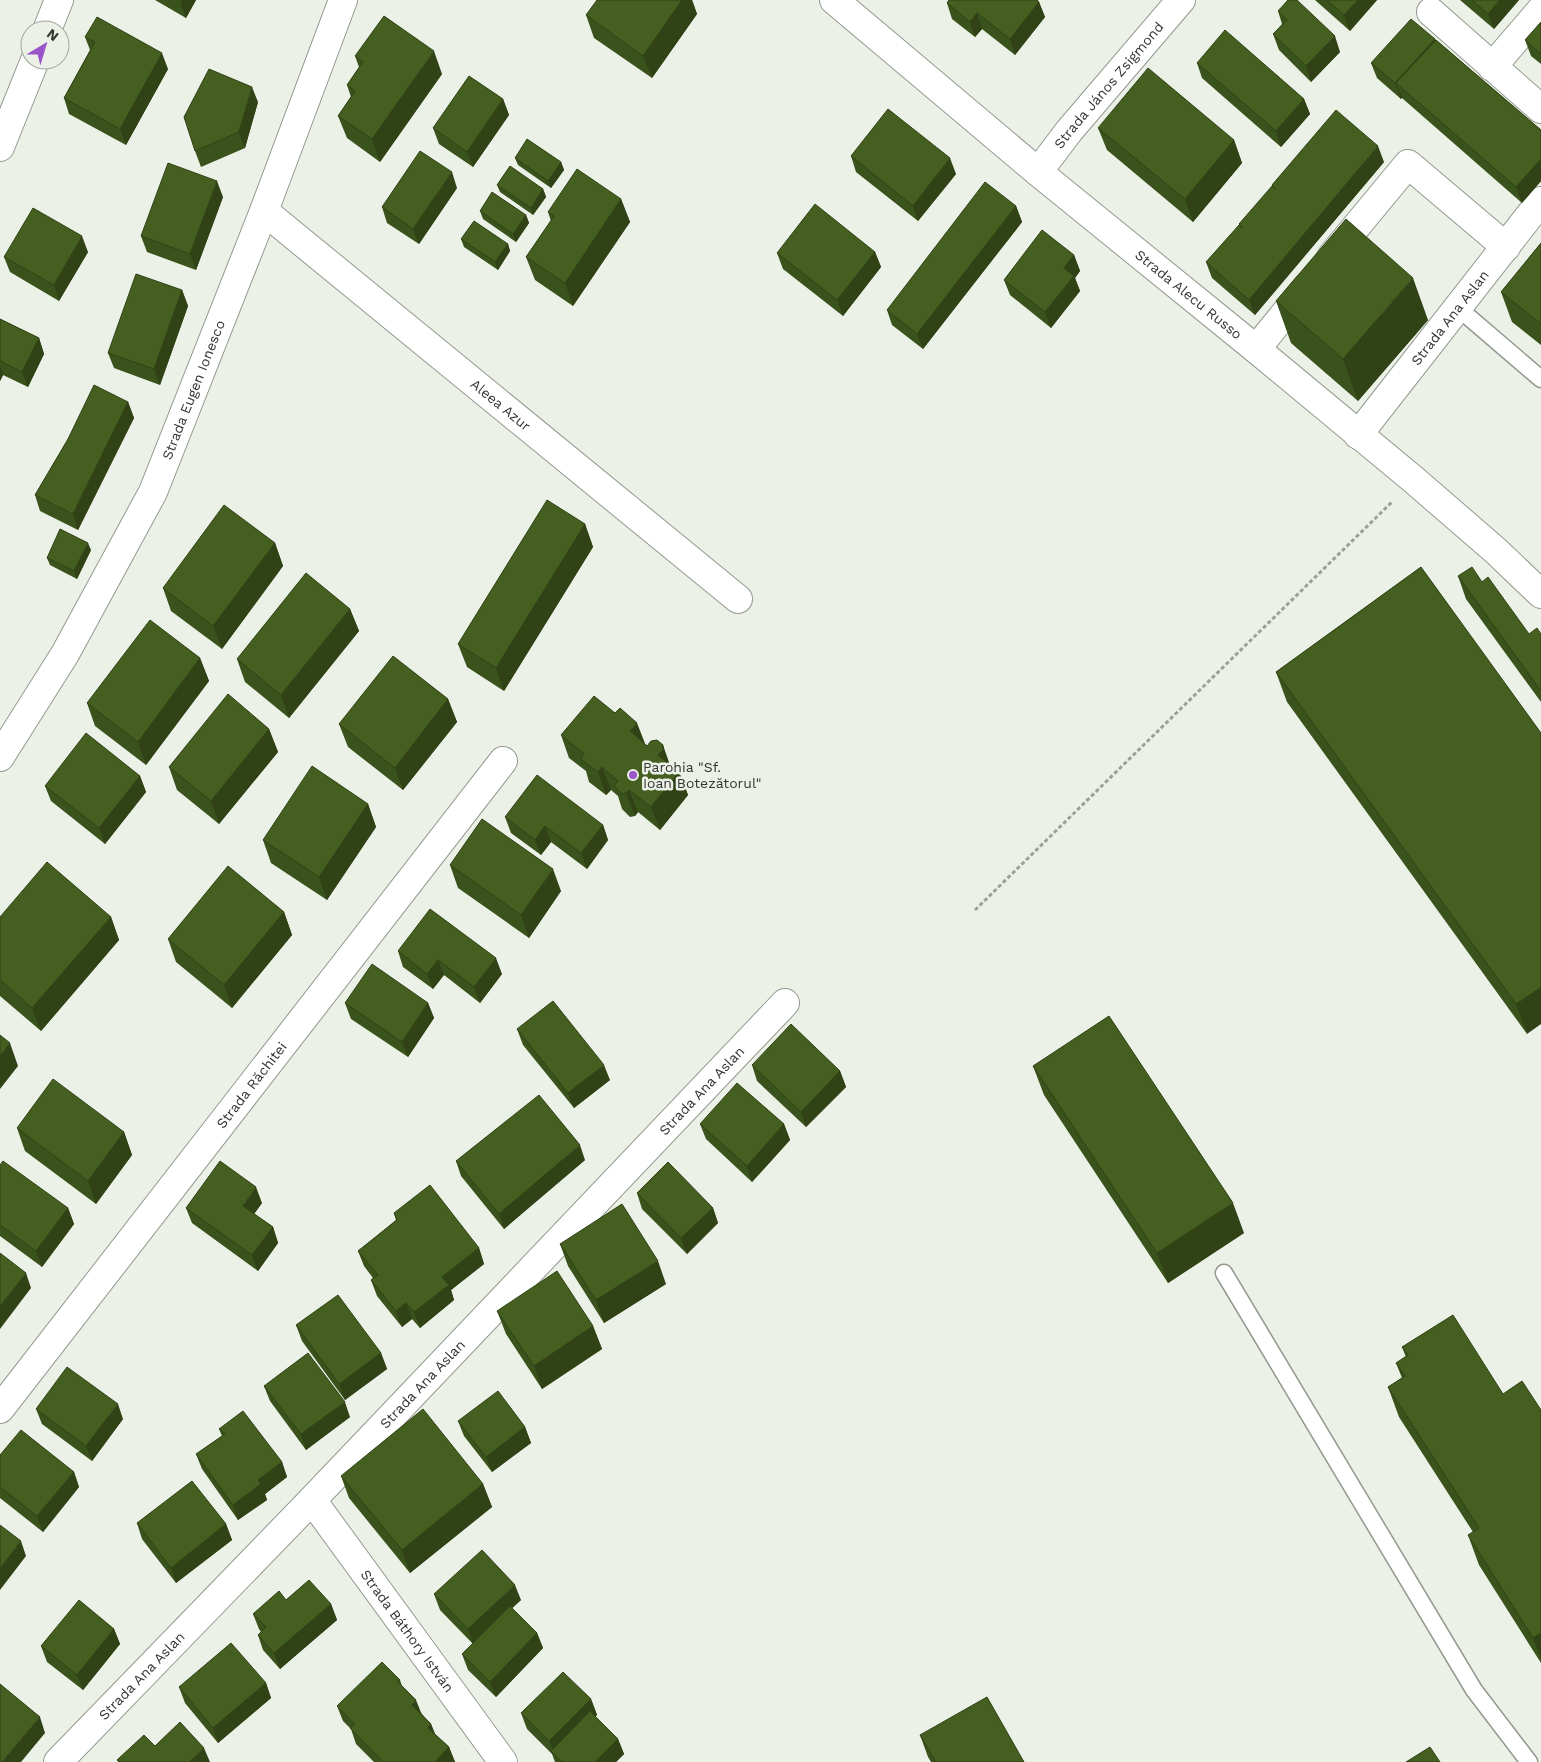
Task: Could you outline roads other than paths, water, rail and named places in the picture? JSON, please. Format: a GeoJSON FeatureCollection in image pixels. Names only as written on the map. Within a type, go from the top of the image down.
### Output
{"type":"FeatureCollection","features":[{"type":"Feature","properties":{"kind":"street"},"geometry":{"type":"LineString","coordinates":[[51,20],[59,0]]}},
{"type":"Feature","properties":{"kind":"street","name":"Strada Eugen Ionesco"},"geometry":{"type":"LineString","coordinates":[[0,757],[65,654],[153,492],[264,211],[343,0]]}},
{"type":"Feature","properties":{"kind":"street","name":"Strada Alecu Russo"},"geometry":{"type":"LineString","coordinates":[[834,0],[1038,172],[1414,480],[1496,551],[1541,594]]}},
{"type":"Feature","properties":{"kind":"street","name":"Strada János Zsigmond"},"geometry":{"type":"LineString","coordinates":[[1038,172],[1069,131],[1181,0]]}},
{"type":"Feature","properties":{"kind":"street"},"geometry":{"type":"LineString","coordinates":[[1492,67],[1541,10]]}},
{"type":"Feature","properties":{"kind":"street"},"geometry":{"type":"LineString","coordinates":[[1431,12],[1541,109]]}},
{"type":"Feature","properties":{"kind":"street"},"geometry":{"type":"LineString","coordinates":[[0,147],[31,70]]}},
{"type":"Feature","properties":{"kind":"street"},"geometry":{"type":"LineString","coordinates":[[1256,349],[1408,164],[1506,246]]}},
{"type":"Feature","properties":{"kind":"street","name":"Strada Ana Aslan"},"geometry":{"type":"LineString","coordinates":[[1358,435],[1541,201]]}},
{"type":"Feature","properties":{"kind":"street","name":"Aleea Azur"},"geometry":{"type":"LineString","coordinates":[[264,211],[738,599]]}},
{"type":"Feature","properties":{"kind":"street","name":"Strada Răchitei"},"geometry":{"type":"LineString","coordinates":[[0,1409],[503,761]]}},
{"type":"Feature","properties":{"kind":"street","name":"Strada Ana Aslan"},"geometry":{"type":"LineString","coordinates":[[58,1762],[312,1500],[785,1003]]}},
{"type":"Feature","properties":{"kind":"street","name":"Strada Báthory István"},"geometry":{"type":"LineString","coordinates":[[312,1500],[503,1762]]}},
{"type":"Feature","properties":{"kind":"lane"},"geometry":{"type":"LineString","coordinates":[[1457,307],[1541,379]]}},
{"type":"Feature","properties":{"kind":"lane"},"geometry":{"type":"LineString","coordinates":[[1224,1273],[1474,1690],[1529,1762]]}},
{"type":"Feature","properties":{"kind":"place","name":"Parohia \"Sf. Ioan Botezătorul\""},"geometry":{"type":"Point","coordinates":[633,775]}}]}
